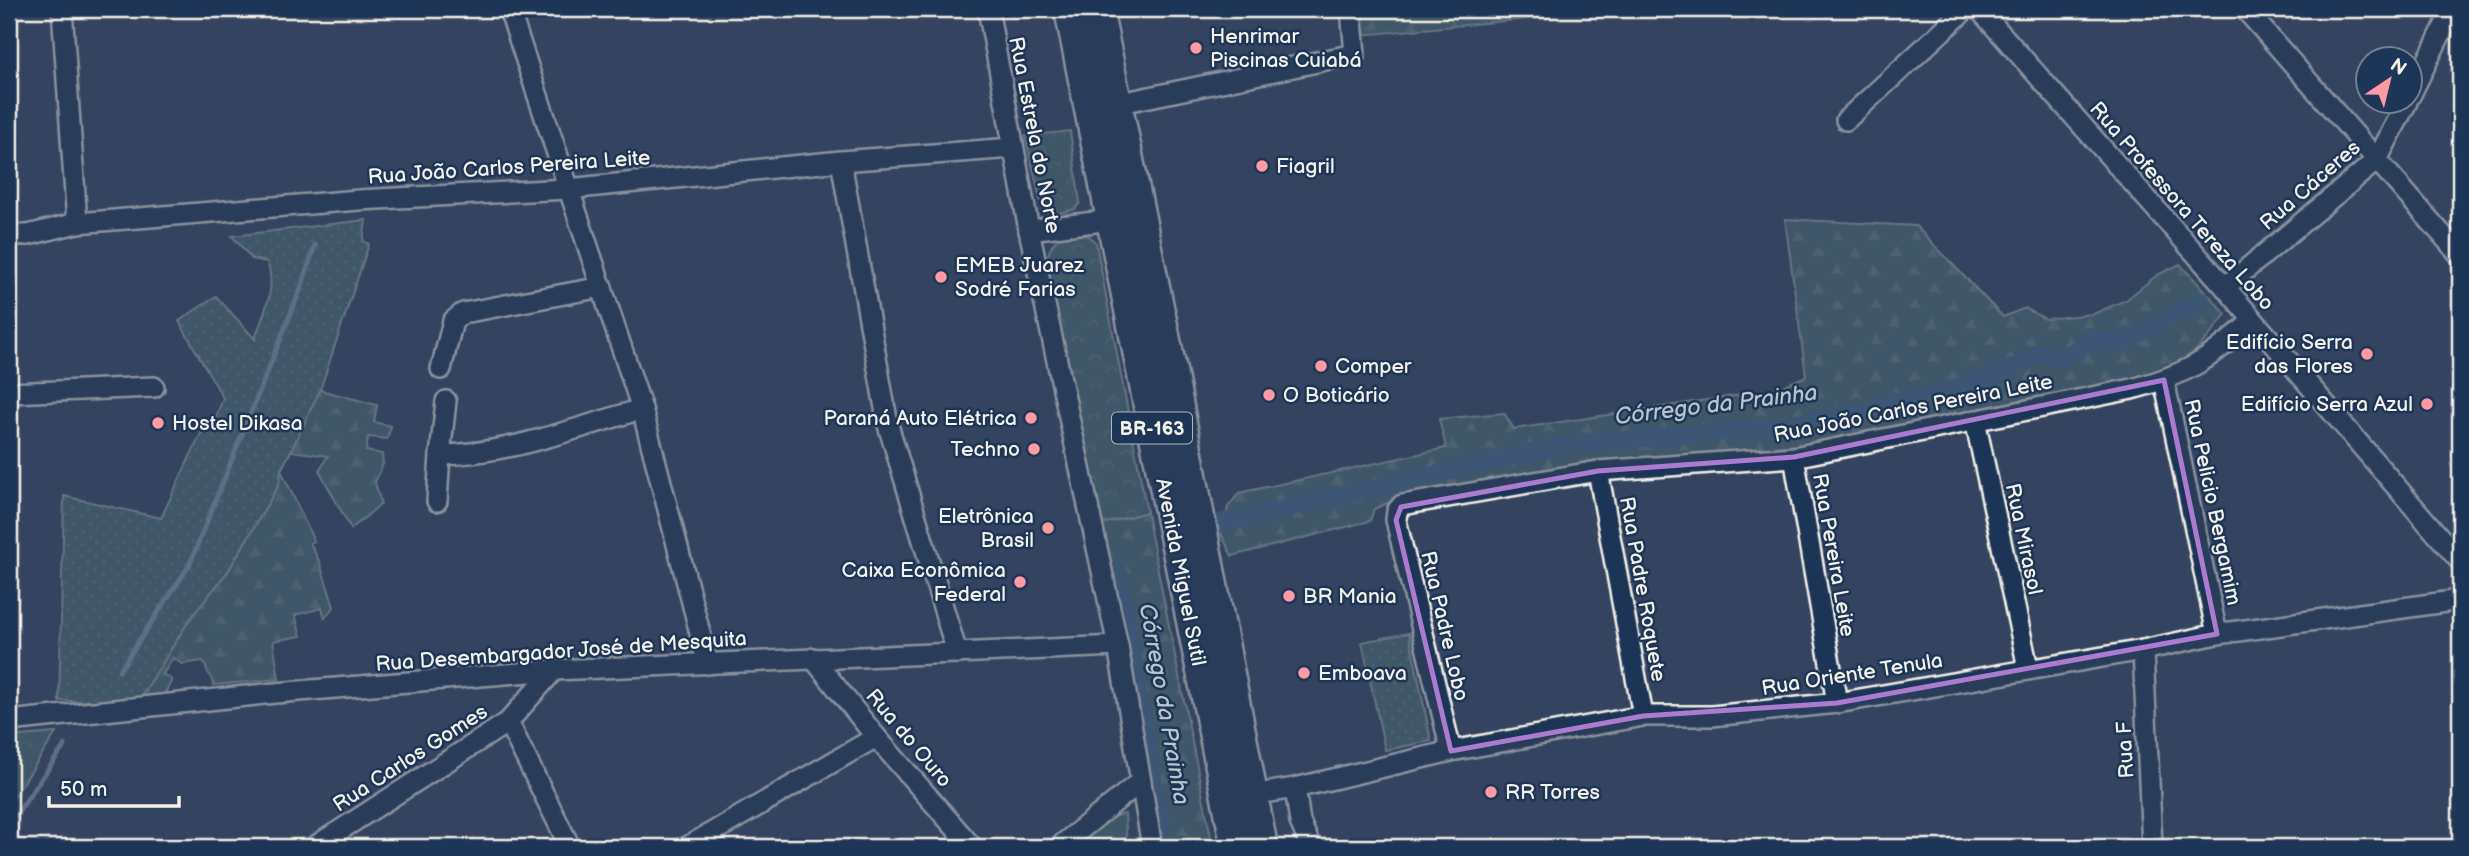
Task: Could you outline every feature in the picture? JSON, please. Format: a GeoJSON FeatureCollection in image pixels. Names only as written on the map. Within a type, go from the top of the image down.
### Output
{"type":"FeatureCollection","features":[{"type":"Feature","properties":{"kind":"highway","name":"Avenida Miguel Sutil"},"geometry":{"type":"LineString","coordinates":[[1070,9],[1237,847]]}},
{"type":"Feature","properties":{"kind":"highway","name":"Avenida Miguel Sutil"},"geometry":{"type":"LineString","coordinates":[[1097,9],[1175,387],[1262,847]]}},
{"type":"Feature","properties":{"kind":"street"},"geometry":{"type":"LineString","coordinates":[[62,9],[77,223]]}},
{"type":"Feature","properties":{"kind":"street"},"geometry":{"type":"LineString","coordinates":[[509,9],[642,409],[708,664]]}},
{"type":"Feature","properties":{"kind":"street","name":"Rua Estrela do Norte"},"geometry":{"type":"LineString","coordinates":[[988,9],[1013,148],[1118,646],[1153,847]]}},
{"type":"Feature","properties":{"kind":"street"},"geometry":{"type":"LineString","coordinates":[[1116,104],[1355,54],[1351,9]]}},
{"type":"Feature","properties":{"kind":"street"},"geometry":{"type":"LineString","coordinates":[[1846,120],[1966,9]]}},
{"type":"Feature","properties":{"kind":"street","name":"Rua Professora Tereza Lobo"},"geometry":{"type":"LineString","coordinates":[[1979,9],[2225,287],[2460,561]]}},
{"type":"Feature","properties":{"kind":"street"},"geometry":{"type":"LineString","coordinates":[[2245,9],[2460,255]]}},
{"type":"Feature","properties":{"kind":"street"},"geometry":{"type":"LineString","coordinates":[[2424,68],[2453,9]]}},
{"type":"Feature","properties":{"kind":"street","name":"Rua Cáceres"},"geometry":{"type":"LineString","coordinates":[[2225,287],[2377,160],[2400,116]]}},
{"type":"Feature","properties":{"kind":"street","name":"Rua João Carlos Pereira Leite"},"geometry":{"type":"LineString","coordinates":[[9,235],[28,234],[77,223],[359,200],[568,189],[841,160],[1013,148]]}},
{"type":"Feature","properties":{"kind":"street"},"geometry":{"type":"LineString","coordinates":[[841,160],[888,425],[957,653]]}},
{"type":"Feature","properties":{"kind":"street"},"geometry":{"type":"LineString","coordinates":[[1030,230],[1111,220]]}},
{"type":"Feature","properties":{"kind":"street"},"geometry":{"type":"LineString","coordinates":[[441,369],[453,321],[463,313],[602,287]]}},
{"type":"Feature","properties":{"kind":"street","name":"Rua João Carlos Pereira Leite"},"geometry":{"type":"LineString","coordinates":[[1397,511],[1405,504],[1598,471],[1794,457],[2164,380],[2207,360],[2252,321]]}},
{"type":"Feature","properties":{"kind":"street","name":"Rua Pelicio Bergamim"},"geometry":{"type":"LineString","coordinates":[[2164,380],[2217,634]]}},
{"type":"Feature","properties":{"kind":"street"},"geometry":{"type":"LineString","coordinates":[[9,393],[154,387]]}},
{"type":"Feature","properties":{"kind":"street"},"geometry":{"type":"LineString","coordinates":[[437,500],[446,401]]}},
{"type":"Feature","properties":{"kind":"street"},"geometry":{"type":"LineString","coordinates":[[440,455],[471,454],[509,448],[642,409]]}},
{"type":"Feature","properties":{"kind":"street","name":"Rua Mirasol"},"geometry":{"type":"LineString","coordinates":[[1975,420],[2028,668]]}},
{"type":"Feature","properties":{"kind":"street","name":"Rua Pereira Leite"},"geometry":{"type":"LineString","coordinates":[[1794,457],[1837,703]]}},
{"type":"Feature","properties":{"kind":"street","name":"Rua Padre Roquete"},"geometry":{"type":"LineString","coordinates":[[1598,471],[1643,716]]}},
{"type":"Feature","properties":{"kind":"street","name":"Rua Padre Lobo"},"geometry":{"type":"LineString","coordinates":[[1397,511],[1396,520],[1451,751]]}},
{"type":"Feature","properties":{"kind":"street","name":"Rua Oriente Tenula"},"geometry":{"type":"LineString","coordinates":[[1252,795],[1295,788],[1451,751],[1643,716],[1712,716],[1837,703],[2143,650],[2217,634],[2460,600]]}},
{"type":"Feature","properties":{"kind":"street","name":"Rua Desembargador José de Mesquita"},"geometry":{"type":"LineString","coordinates":[[9,722],[275,693],[554,670],[1118,646]]}},
{"type":"Feature","properties":{"kind":"street","name":"Rua F"},"geometry":{"type":"LineString","coordinates":[[2143,650],[2152,847]]}},
{"type":"Feature","properties":{"kind":"street","name":"Rua do Ouro"},"geometry":{"type":"LineString","coordinates":[[813,658],[876,737],[972,847]]}},
{"type":"Feature","properties":{"kind":"street","name":"Rua Carlos Gomes"},"geometry":{"type":"LineString","coordinates":[[314,847],[508,722],[554,670]]}},
{"type":"Feature","properties":{"kind":"street"},"geometry":{"type":"LineString","coordinates":[[508,722],[570,847]]}},
{"type":"Feature","properties":{"kind":"street"},"geometry":{"type":"LineString","coordinates":[[687,847],[876,737]]}},
{"type":"Feature","properties":{"kind":"street"},"geometry":{"type":"LineString","coordinates":[[1059,847],[1141,781]]}},
{"type":"Feature","properties":{"kind":"street"},"geometry":{"type":"LineString","coordinates":[[1295,788],[1300,822],[1311,847]]}},
{"type":"Feature","properties":{"kind":"highlighted area"},"geometry":{"type":"Polygon","coordinates":[[[2164,380],[2217,634],[1837,703],[1643,716],[1451,751],[1396,520],[1401,507],[1598,471],[1794,457],[2164,380]]]}},
{"type":"Feature","properties":{"kind":"green space"},"geometry":{"type":"Polygon","coordinates":[[[1363,9],[1557,9],[1548,17],[1362,35],[1363,9]]]}},
{"type":"Feature","properties":{"kind":"green space"},"geometry":{"type":"Polygon","coordinates":[[[1070,131],[1080,203],[1075,209],[1051,215],[1043,210],[1025,136],[1070,131]]]}},
{"type":"Feature","properties":{"kind":"green space"},"geometry":{"type":"Polygon","coordinates":[[[1785,219],[1916,226],[2003,317],[2025,308],[2045,319],[2093,314],[2126,300],[2157,275],[2180,264],[2226,314],[2208,338],[2182,361],[2143,378],[1824,442],[1553,470],[1404,495],[1374,509],[1370,521],[1232,556],[1221,534],[1228,507],[1239,493],[1446,448],[1439,419],[1504,413],[1514,429],[1773,390],[1806,376],[1785,219]]]}},
{"type":"Feature","properties":{"kind":"green space"},"geometry":{"type":"Polygon","coordinates":[[[366,220],[363,241],[369,244],[315,405],[281,470],[279,485],[229,570],[188,622],[139,701],[59,701],[64,496],[161,518],[207,421],[216,417],[223,398],[179,321],[216,296],[255,339],[268,300],[271,282],[267,262],[252,259],[232,236],[366,220]]]}},
{"type":"Feature","properties":{"kind":"green space"},"geometry":{"type":"Polygon","coordinates":[[[1074,232],[1089,236],[1096,243],[1147,512],[1102,524],[1046,263],[1054,242],[1074,232]]]}},
{"type":"Feature","properties":{"kind":"green space"},"geometry":{"type":"Polygon","coordinates":[[[320,390],[377,405],[374,422],[391,426],[387,439],[368,437],[366,451],[382,454],[383,464],[375,482],[381,504],[351,529],[319,470],[328,456],[291,451],[320,390]]]}},
{"type":"Feature","properties":{"kind":"green space"},"geometry":{"type":"Polygon","coordinates":[[[281,470],[314,541],[310,543],[320,563],[334,607],[325,618],[322,608],[295,615],[301,636],[273,641],[279,679],[214,685],[203,661],[182,664],[173,658],[163,674],[172,680],[162,699],[139,701],[188,622],[229,570],[279,485],[281,470]]]}},
{"type":"Feature","properties":{"kind":"green space"},"geometry":{"type":"Polygon","coordinates":[[[1147,512],[1213,847],[1160,847],[1131,670],[1102,524],[1147,512]]]}},
{"type":"Feature","properties":{"kind":"green space"},"geometry":{"type":"Polygon","coordinates":[[[1409,633],[1431,741],[1385,750],[1362,642],[1409,633]]]}},
{"type":"Feature","properties":{"kind":"green space"},"geometry":{"type":"Polygon","coordinates":[[[56,733],[9,805],[9,737],[56,733]]]}},
{"type":"Feature","properties":{"kind":"green space"},"geometry":{"type":"Polygon","coordinates":[[[1125,814],[1127,847],[1071,847],[1103,818],[1125,814]]]}},
{"type":"Feature","properties":{"kind":"waterway"},"geometry":{"type":"LineString","coordinates":[[119,671],[189,566],[301,288],[315,245]]}},
{"type":"Feature","properties":{"kind":"waterway","name":"Córrego da Prainha"},"geometry":{"type":"LineString","coordinates":[[1216,524],[1566,445],[1757,428],[1869,411],[1894,401],[1930,397],[2011,369],[2042,352],[2062,359],[2093,339],[2118,344],[2201,300]]}},
{"type":"Feature","properties":{"kind":"waterway","name":"Córrego da Prainha"},"geometry":{"type":"LineString","coordinates":[[1118,570],[1164,847]]}},
{"type":"Feature","properties":{"kind":"waterway"},"geometry":{"type":"LineString","coordinates":[[9,825],[65,745]]}},
{"type":"Feature","properties":{"kind":"place","name":"Henrimar Piscinas Cuiabá"},"geometry":{"type":"Point","coordinates":[1196,48]}},
{"type":"Feature","properties":{"kind":"place","name":"Fiagril"},"geometry":{"type":"Point","coordinates":[1262,166]}},
{"type":"Feature","properties":{"kind":"place","name":"EMEB Juarez Sodré Farias"},"geometry":{"type":"Point","coordinates":[941,277]}},
{"type":"Feature","properties":{"kind":"place","name":"Edifício Serra das Flores"},"geometry":{"type":"Point","coordinates":[2367,354]}},
{"type":"Feature","properties":{"kind":"place","name":"Comper"},"geometry":{"type":"Point","coordinates":[1321,366]}},
{"type":"Feature","properties":{"kind":"place","name":"O Boticário"},"geometry":{"type":"Point","coordinates":[1269,395]}},
{"type":"Feature","properties":{"kind":"place","name":"Edifício Serra Azul"},"geometry":{"type":"Point","coordinates":[2427,404]}},
{"type":"Feature","properties":{"kind":"place","name":"Paraná Auto Elétrica"},"geometry":{"type":"Point","coordinates":[1031,418]}},
{"type":"Feature","properties":{"kind":"place","name":"Hostel Dikasa"},"geometry":{"type":"Point","coordinates":[158,423]}},
{"type":"Feature","properties":{"kind":"place","name":"Techno"},"geometry":{"type":"Point","coordinates":[1034,449]}},
{"type":"Feature","properties":{"kind":"place","name":"Eletrônica Brasil"},"geometry":{"type":"Point","coordinates":[1048,528]}},
{"type":"Feature","properties":{"kind":"place","name":"Caixa Econômica Federal"},"geometry":{"type":"Point","coordinates":[1020,582]}},
{"type":"Feature","properties":{"kind":"place","name":"BR Mania"},"geometry":{"type":"Point","coordinates":[1289,596]}},
{"type":"Feature","properties":{"kind":"place","name":"Emboava"},"geometry":{"type":"Point","coordinates":[1304,673]}},
{"type":"Feature","properties":{"kind":"place","name":"RR Torres"},"geometry":{"type":"Point","coordinates":[1491,792]}}]}
